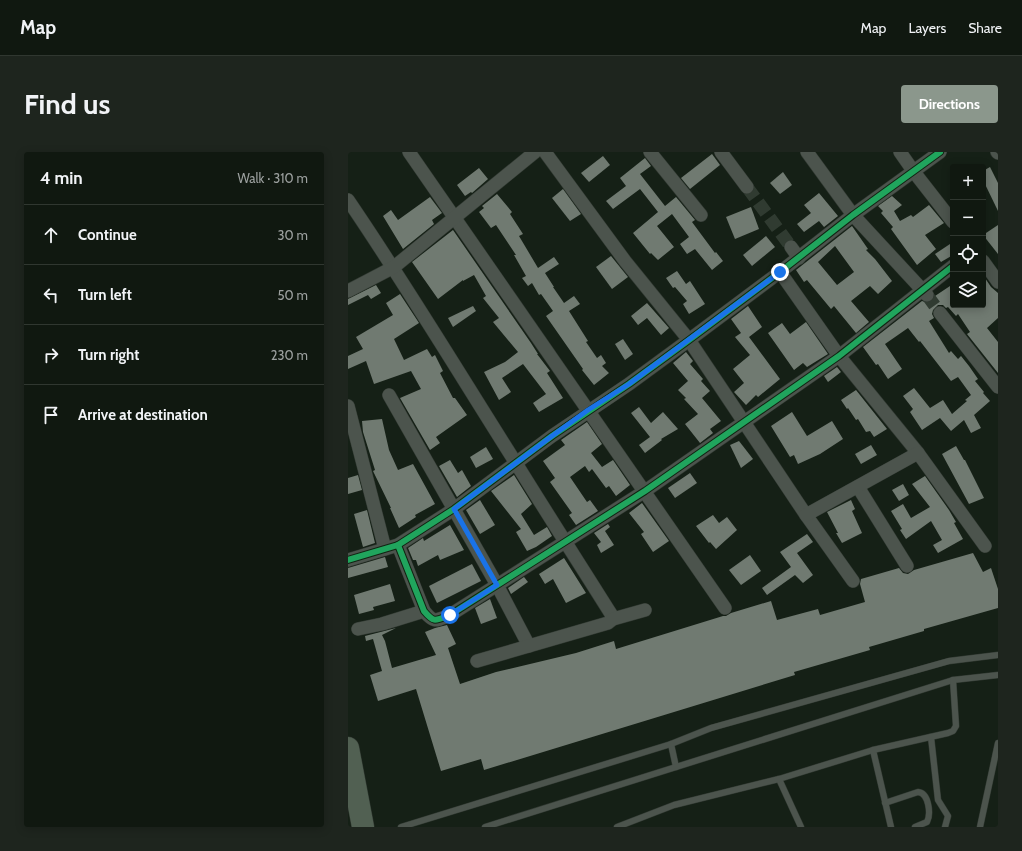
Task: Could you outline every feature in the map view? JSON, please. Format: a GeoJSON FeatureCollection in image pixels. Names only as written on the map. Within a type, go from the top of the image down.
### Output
{"type":"FeatureCollection","features":[{"type":"Feature","properties":{"kind":"highway"},"geometry":{"type":"LineString","coordinates":[[348,748],[363,827]]}},
{"type":"Feature","properties":{"kind":"highway"},"geometry":{"type":"LineString","coordinates":[[348,822],[349,827]]}},
{"type":"Feature","properties":{"kind":"street"},"geometry":{"type":"LineString","coordinates":[[409,152],[726,608]]}},
{"type":"Feature","properties":{"kind":"street"},"geometry":{"type":"LineString","coordinates":[[348,291],[394,267],[455,219],[535,152]]}},
{"type":"Feature","properties":{"kind":"street"},"geometry":{"type":"LineString","coordinates":[[545,152],[625,261],[689,340],[852,581]]}},
{"type":"Feature","properties":{"kind":"street"},"geometry":{"type":"LineString","coordinates":[[650,152],[701,215]]}},
{"type":"Feature","properties":{"kind":"street"},"geometry":{"type":"LineString","coordinates":[[721,152],[747,187]]}},
{"type":"Feature","properties":{"kind":"street"},"geometry":{"type":"LineString","coordinates":[[807,152],[853,215],[925,293]]}},
{"type":"Feature","properties":{"kind":"street"},"geometry":{"type":"LineString","coordinates":[[900,152],[950,218]]}},
{"type":"Feature","properties":{"kind":"street"},"geometry":{"type":"LineString","coordinates":[[348,560],[392,547],[454,509],[588,410],[629,384],[689,340],[799,258],[853,215],[940,152]]}},
{"type":"Feature","properties":{"kind":"street"},"geometry":{"type":"LineString","coordinates":[[348,200],[394,267],[515,463],[567,542],[613,619]]}},
{"type":"Feature","properties":{"kind":"street"},"geometry":{"type":"LineString","coordinates":[[791,247],[799,258]]}},
{"type":"Feature","properties":{"kind":"street"},"geometry":{"type":"LineString","coordinates":[[986,265],[998,282]]}},
{"type":"Feature","properties":{"kind":"street"},"geometry":{"type":"LineString","coordinates":[[348,406],[392,547],[424,611],[431,619],[436,620],[450,615],[645,491],[838,356],[925,293],[950,269]]}},
{"type":"Feature","properties":{"kind":"street"},"geometry":{"type":"LineString","coordinates":[[780,272],[838,356],[918,453],[985,546]]}},
{"type":"Feature","properties":{"kind":"street"},"geometry":{"type":"LineString","coordinates":[[940,313],[998,387]]}},
{"type":"Feature","properties":{"kind":"street"},"geometry":{"type":"LineString","coordinates":[[389,394],[497,585],[529,646]]}},
{"type":"Feature","properties":{"kind":"street"},"geometry":{"type":"LineString","coordinates":[[806,515],[918,453]]}},
{"type":"Feature","properties":{"kind":"street"},"geometry":{"type":"LineString","coordinates":[[858,487],[907,566]]}},
{"type":"Feature","properties":{"kind":"street"},"geometry":{"type":"LineString","coordinates":[[477,661],[608,624],[613,619],[645,610]]}},
{"type":"Feature","properties":{"kind":"street"},"geometry":{"type":"LineString","coordinates":[[358,629],[382,624],[424,611]]}},
{"type":"Feature","properties":{"kind":"lane"},"geometry":{"type":"LineString","coordinates":[[401,827],[671,744],[711,728],[949,661],[998,655]]}},
{"type":"Feature","properties":{"kind":"lane"},"geometry":{"type":"LineString","coordinates":[[485,827],[953,680],[998,675]]}},
{"type":"Feature","properties":{"kind":"lane"},"geometry":{"type":"LineString","coordinates":[[617,827],[674,805],[779,779],[873,750],[948,733],[955,729],[953,680]]}},
{"type":"Feature","properties":{"kind":"lane"},"geometry":{"type":"LineString","coordinates":[[931,737],[938,800],[948,816],[945,827]]}},
{"type":"Feature","properties":{"kind":"lane"},"geometry":{"type":"LineString","coordinates":[[980,827],[998,743]]}},
{"type":"Feature","properties":{"kind":"lane"},"geometry":{"type":"LineString","coordinates":[[671,744],[676,766]]}},
{"type":"Feature","properties":{"kind":"lane"},"geometry":{"type":"LineString","coordinates":[[873,750],[891,827]]}},
{"type":"Feature","properties":{"kind":"lane"},"geometry":{"type":"LineString","coordinates":[[779,779],[801,827]]}},
{"type":"Feature","properties":{"kind":"lane"},"geometry":{"type":"LineString","coordinates":[[885,803],[918,792],[922,793],[925,796],[930,815],[926,825],[915,827]]}},
{"type":"Feature","properties":{"kind":"building"},"geometry":{"type":"Polygon","coordinates":[[[712,154],[720,165],[690,189],[681,178],[712,154]]]}},
{"type":"Feature","properties":{"kind":"building"},"geometry":{"type":"Polygon","coordinates":[[[603,156],[610,165],[589,182],[581,173],[603,156]]]}},
{"type":"Feature","properties":{"kind":"building"},"geometry":{"type":"Polygon","coordinates":[[[645,158],[651,166],[640,174],[665,206],[676,197],[695,220],[692,222],[715,253],[716,252],[723,261],[712,270],[695,249],[687,254],[680,244],[689,237],[672,214],[657,226],[674,247],[658,260],[651,253],[650,254],[633,233],[658,212],[640,189],[613,209],[606,201],[626,186],[620,178],[645,158]]]}},
{"type":"Feature","properties":{"kind":"building"},"geometry":{"type":"Polygon","coordinates":[[[990,167],[998,183],[998,211],[986,186],[986,169],[990,167]]]}},
{"type":"Feature","properties":{"kind":"building"},"geometry":{"type":"Polygon","coordinates":[[[479,168],[488,179],[472,193],[471,192],[465,196],[457,185],[479,168]]]}},
{"type":"Feature","properties":{"kind":"building"},"geometry":{"type":"Polygon","coordinates":[[[783,172],[792,185],[780,194],[770,183],[783,172]]]}},
{"type":"Feature","properties":{"kind":"building"},"geometry":{"type":"Polygon","coordinates":[[[563,189],[581,214],[570,221],[552,198],[563,189]]]}},
{"type":"Feature","properties":{"kind":"building"},"geometry":{"type":"Polygon","coordinates":[[[819,193],[838,216],[824,227],[819,221],[804,232],[797,224],[811,213],[804,205],[819,193]]]}},
{"type":"Feature","properties":{"kind":"building"},"geometry":{"type":"Polygon","coordinates":[[[497,194],[512,212],[510,214],[523,234],[519,236],[538,268],[554,257],[559,264],[545,273],[564,303],[574,296],[580,304],[569,311],[588,341],[586,342],[597,358],[601,355],[606,363],[602,366],[609,373],[594,385],[582,370],[583,369],[546,316],[553,311],[541,294],[539,295],[532,283],[528,286],[522,278],[526,276],[514,255],[516,255],[496,225],[491,228],[479,212],[484,208],[482,206],[497,194]]]}},
{"type":"Feature","properties":{"kind":"building"},"geometry":{"type":"Polygon","coordinates":[[[892,196],[902,205],[894,211],[900,221],[911,215],[913,217],[929,205],[944,223],[925,235],[936,249],[917,265],[891,229],[893,227],[881,213],[883,211],[878,206],[892,196]]]}},
{"type":"Feature","properties":{"kind":"building"},"geometry":{"type":"Polygon","coordinates":[[[430,197],[442,213],[432,220],[434,224],[403,249],[383,216],[391,210],[398,220],[430,197]]]}},
{"type":"Feature","properties":{"kind":"building"},"geometry":{"type":"Polygon","coordinates":[[[751,207],[759,229],[735,239],[726,217],[751,207]]]}},
{"type":"Feature","properties":{"kind":"building"},"geometry":{"type":"Polygon","coordinates":[[[998,225],[998,254],[986,239],[986,233],[998,225]]]}},
{"type":"Feature","properties":{"kind":"building"},"geometry":{"type":"Polygon","coordinates":[[[852,226],[868,249],[866,250],[892,281],[878,294],[870,286],[851,301],[869,322],[856,333],[834,306],[831,309],[807,280],[804,282],[796,270],[852,226]],[[835,246],[818,262],[837,285],[854,272],[835,246]]]}},
{"type":"Feature","properties":{"kind":"building"},"geometry":{"type":"Polygon","coordinates":[[[453,230],[550,371],[547,373],[563,398],[539,412],[533,403],[546,394],[523,364],[502,378],[511,392],[499,400],[484,372],[505,362],[518,352],[493,322],[499,318],[483,298],[486,296],[474,275],[463,280],[438,299],[412,262],[453,230]]]}},
{"type":"Feature","properties":{"kind":"building"},"geometry":{"type":"Polygon","coordinates":[[[766,236],[775,247],[752,266],[743,255],[766,236]]]}},
{"type":"Feature","properties":{"kind":"building"},"geometry":{"type":"Polygon","coordinates":[[[950,244],[950,257],[941,262],[935,254],[950,244]]]}},
{"type":"Feature","properties":{"kind":"building"},"geometry":{"type":"Polygon","coordinates":[[[611,256],[628,277],[612,289],[596,267],[611,256]]]}},
{"type":"Feature","properties":{"kind":"building"},"geometry":{"type":"Polygon","coordinates":[[[677,271],[686,284],[690,281],[705,304],[689,314],[683,304],[687,301],[675,287],[673,288],[666,278],[677,271]]]}},
{"type":"Feature","properties":{"kind":"building"},"geometry":{"type":"Polygon","coordinates":[[[986,280],[991,287],[998,293],[998,318],[987,328],[998,342],[998,373],[967,334],[970,332],[958,314],[956,316],[948,307],[946,308],[943,305],[938,305],[933,310],[932,314],[934,318],[929,321],[949,353],[951,351],[958,359],[961,356],[969,366],[978,379],[975,381],[990,401],[974,415],[981,428],[971,433],[964,420],[951,431],[940,418],[922,430],[910,412],[913,409],[903,396],[914,388],[930,408],[943,400],[952,414],[967,401],[965,400],[971,395],[958,377],[951,381],[908,328],[885,344],[902,369],[888,379],[878,364],[876,365],[863,347],[922,301],[928,303],[932,301],[935,296],[950,286],[950,308],[986,308],[986,280]]]}},
{"type":"Feature","properties":{"kind":"building"},"geometry":{"type":"Polygon","coordinates":[[[376,285],[381,293],[371,299],[368,295],[348,305],[348,299],[376,285]]]}},
{"type":"Feature","properties":{"kind":"building"},"geometry":{"type":"Polygon","coordinates":[[[400,294],[419,323],[394,339],[404,360],[427,349],[432,357],[435,355],[443,371],[440,373],[453,398],[455,398],[467,415],[436,437],[440,443],[430,450],[400,398],[421,389],[411,371],[374,384],[366,361],[348,369],[348,356],[363,349],[356,337],[393,315],[386,303],[400,294]]]}},
{"type":"Feature","properties":{"kind":"building"},"geometry":{"type":"Polygon","coordinates":[[[647,303],[669,328],[661,335],[647,318],[638,325],[631,316],[647,303]]]}},
{"type":"Feature","properties":{"kind":"building"},"geometry":{"type":"Polygon","coordinates":[[[473,306],[476,311],[453,327],[448,318],[473,306]]]}},
{"type":"Feature","properties":{"kind":"building"},"geometry":{"type":"Polygon","coordinates":[[[748,306],[762,327],[749,337],[780,379],[758,397],[756,395],[746,405],[734,392],[744,383],[733,369],[750,355],[735,337],[741,333],[731,319],[748,306]]]}},
{"type":"Feature","properties":{"kind":"building"},"geometry":{"type":"Polygon","coordinates":[[[806,322],[828,354],[807,367],[803,363],[794,370],[768,333],[782,323],[790,334],[806,322]]]}},
{"type":"Feature","properties":{"kind":"building"},"geometry":{"type":"Polygon","coordinates":[[[623,339],[633,354],[625,360],[615,344],[623,339]]]}},
{"type":"Feature","properties":{"kind":"building"},"geometry":{"type":"Polygon","coordinates":[[[686,352],[693,361],[690,364],[703,379],[701,381],[710,391],[702,398],[721,421],[710,429],[713,433],[700,443],[685,424],[698,414],[678,390],[688,381],[673,363],[686,352]]]}},
{"type":"Feature","properties":{"kind":"building"},"geometry":{"type":"Polygon","coordinates":[[[837,367],[841,372],[828,382],[824,376],[837,367]]]}},
{"type":"Feature","properties":{"kind":"building"},"geometry":{"type":"Polygon","coordinates":[[[856,390],[887,429],[874,437],[870,431],[866,432],[858,419],[856,420],[841,400],[856,390]]]}},
{"type":"Feature","properties":{"kind":"building"},"geometry":{"type":"Polygon","coordinates":[[[639,407],[651,423],[663,412],[678,429],[661,439],[662,440],[645,453],[639,445],[650,437],[631,413],[639,407]]]}},
{"type":"Feature","properties":{"kind":"building"},"geometry":{"type":"Polygon","coordinates":[[[792,412],[807,436],[832,421],[843,439],[820,454],[798,464],[794,455],[790,457],[771,426],[792,412]]]}},
{"type":"Feature","properties":{"kind":"building"},"geometry":{"type":"Polygon","coordinates":[[[382,419],[389,450],[398,470],[413,464],[435,504],[415,515],[416,517],[399,528],[373,471],[375,470],[363,432],[362,421],[382,419]]]}},
{"type":"Feature","properties":{"kind":"building"},"geometry":{"type":"Polygon","coordinates":[[[587,422],[602,444],[591,453],[602,467],[613,460],[630,485],[616,496],[609,486],[606,488],[592,469],[589,472],[585,466],[570,477],[587,502],[590,500],[598,511],[576,525],[569,515],[572,513],[550,482],[555,478],[543,461],[565,445],[561,440],[587,422]]]}},
{"type":"Feature","properties":{"kind":"building"},"geometry":{"type":"Polygon","coordinates":[[[739,441],[753,459],[741,468],[730,445],[739,441]]]}},
{"type":"Feature","properties":{"kind":"building"},"geometry":{"type":"Polygon","coordinates":[[[871,445],[877,455],[861,464],[855,454],[871,445]]]}},
{"type":"Feature","properties":{"kind":"building"},"geometry":{"type":"Polygon","coordinates":[[[956,446],[965,460],[984,498],[969,504],[942,454],[956,446]]]}},
{"type":"Feature","properties":{"kind":"building"},"geometry":{"type":"Polygon","coordinates":[[[486,447],[493,459],[476,468],[470,457],[486,447]]]}},
{"type":"Feature","properties":{"kind":"building"},"geometry":{"type":"Polygon","coordinates":[[[450,460],[458,473],[462,470],[471,486],[457,497],[439,466],[450,460]]]}},
{"type":"Feature","properties":{"kind":"building"},"geometry":{"type":"Polygon","coordinates":[[[690,473],[697,483],[675,498],[668,488],[690,473]]]}},
{"type":"Feature","properties":{"kind":"building"},"geometry":{"type":"Polygon","coordinates":[[[358,475],[362,490],[348,494],[348,478],[358,475]]]}},
{"type":"Feature","properties":{"kind":"building"},"geometry":{"type":"Polygon","coordinates":[[[514,475],[532,504],[521,514],[534,535],[547,527],[552,536],[536,547],[527,551],[516,532],[521,529],[491,491],[514,475]]]}},
{"type":"Feature","properties":{"kind":"building"},"geometry":{"type":"Polygon","coordinates":[[[925,476],[949,510],[963,539],[938,553],[933,545],[942,540],[931,521],[906,539],[891,511],[903,504],[911,518],[930,507],[912,484],[925,476]]]}},
{"type":"Feature","properties":{"kind":"building"},"geometry":{"type":"Polygon","coordinates":[[[903,484],[909,495],[899,501],[892,490],[903,484]]]}},
{"type":"Feature","properties":{"kind":"building"},"geometry":{"type":"Polygon","coordinates":[[[480,500],[495,525],[480,534],[466,510],[480,500]]]}},
{"type":"Feature","properties":{"kind":"building"},"geometry":{"type":"Polygon","coordinates":[[[851,500],[855,509],[852,511],[862,533],[842,543],[827,512],[851,500]]]}},
{"type":"Feature","properties":{"kind":"building"},"geometry":{"type":"Polygon","coordinates":[[[642,503],[669,541],[653,552],[641,534],[644,532],[629,513],[642,503]]]}},
{"type":"Feature","properties":{"kind":"building"},"geometry":{"type":"Polygon","coordinates":[[[367,510],[375,543],[363,547],[354,514],[367,510]]]}},
{"type":"Feature","properties":{"kind":"building"},"geometry":{"type":"Polygon","coordinates":[[[713,515],[719,523],[727,517],[737,530],[716,549],[710,542],[709,543],[696,526],[713,515]]]}},
{"type":"Feature","properties":{"kind":"building"},"geometry":{"type":"Polygon","coordinates":[[[608,524],[610,527],[605,531],[614,545],[601,553],[597,545],[601,542],[594,533],[608,524]]]}},
{"type":"Feature","properties":{"kind":"building"},"geometry":{"type":"Polygon","coordinates":[[[450,525],[464,550],[440,560],[438,555],[418,566],[416,560],[413,560],[408,548],[423,538],[424,541],[450,525]]]}},
{"type":"Feature","properties":{"kind":"building"},"geometry":{"type":"Polygon","coordinates":[[[807,534],[813,542],[797,553],[813,575],[803,583],[795,575],[767,595],[762,588],[791,567],[780,552],[807,534]]]}},
{"type":"Feature","properties":{"kind":"building"},"geometry":{"type":"Polygon","coordinates":[[[973,553],[983,572],[991,568],[998,589],[998,608],[924,629],[924,631],[869,647],[870,650],[794,672],[795,675],[484,770],[481,759],[441,771],[416,689],[378,701],[370,675],[382,671],[373,639],[366,641],[365,636],[396,628],[382,635],[392,668],[436,655],[425,632],[447,625],[456,644],[448,648],[460,684],[496,672],[576,653],[614,641],[616,649],[771,601],[777,620],[818,609],[820,615],[865,602],[860,584],[861,579],[899,568],[903,573],[908,574],[914,570],[973,553]]]}},
{"type":"Feature","properties":{"kind":"building"},"geometry":{"type":"Polygon","coordinates":[[[750,555],[761,571],[741,585],[729,570],[750,555]]]}},
{"type":"Feature","properties":{"kind":"building"},"geometry":{"type":"Polygon","coordinates":[[[385,557],[388,567],[348,578],[348,568],[385,557]]]}},
{"type":"Feature","properties":{"kind":"building"},"geometry":{"type":"Polygon","coordinates":[[[564,558],[586,593],[566,603],[553,579],[545,584],[539,574],[564,558]]]}},
{"type":"Feature","properties":{"kind":"building"},"geometry":{"type":"Polygon","coordinates":[[[472,564],[481,581],[437,603],[429,586],[472,564]]]}},
{"type":"Feature","properties":{"kind":"building"},"geometry":{"type":"Polygon","coordinates":[[[524,577],[528,582],[511,594],[508,588],[524,577]]]}},
{"type":"Feature","properties":{"kind":"building"},"geometry":{"type":"Polygon","coordinates":[[[390,584],[395,601],[373,607],[374,610],[359,614],[354,595],[390,584]]]}},
{"type":"Feature","properties":{"kind":"building"},"geometry":{"type":"Polygon","coordinates":[[[490,599],[497,618],[481,624],[475,608],[490,599]]]}},
{"type":"Feature","properties":{"kind":"tunnel"},"geometry":{"type":"LineString","coordinates":[[747,187],[791,247]]}},
{"type":"Feature","properties":{"kind":"tunnel"},"geometry":{"type":"LineString","coordinates":[[927,295],[940,313]]}},
{"type":"Feature","properties":{"kind":"cycle path"},"geometry":{"type":"LineString","coordinates":[[348,560],[398,545],[454,509],[552,436],[629,384],[689,340],[853,215],[940,152]]}},
{"type":"Feature","properties":{"kind":"cycle path"},"geometry":{"type":"LineString","coordinates":[[398,545],[424,611],[430,618],[435,620],[450,615],[645,491],[839,356],[950,268]]}},
{"type":"Feature","properties":{"kind":"route"},"geometry":{"type":"LineString","coordinates":[[450,615],[497,585],[454,509],[588,410],[629,384],[780,272]]}}]}
